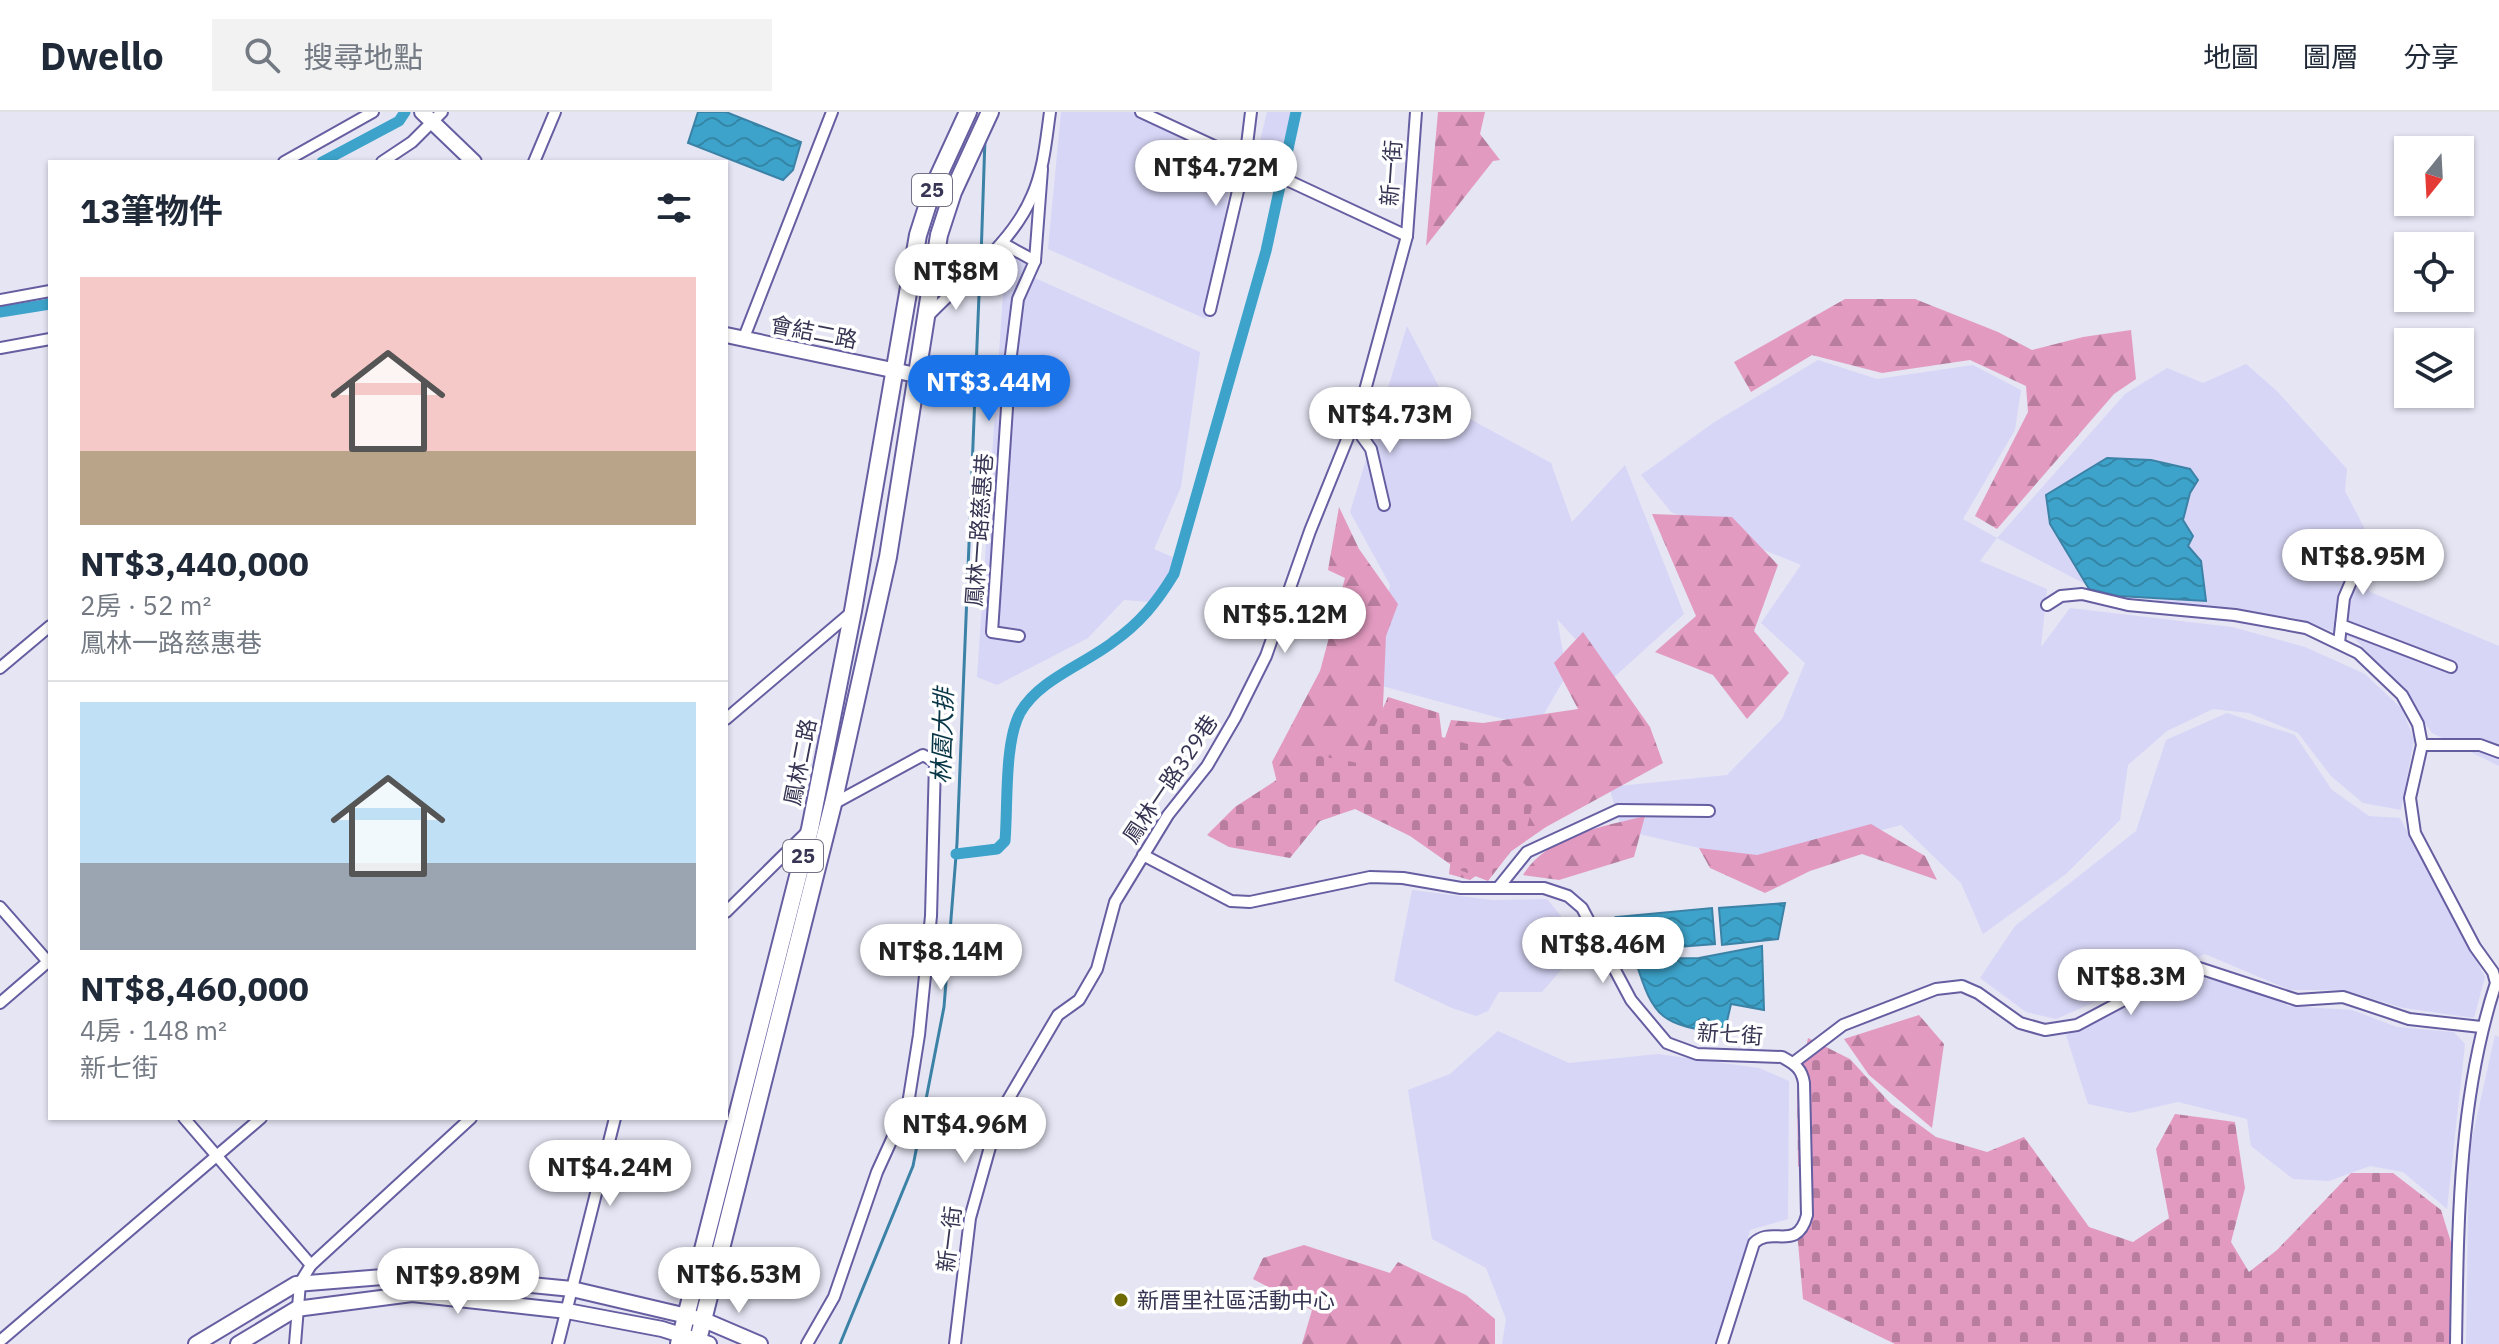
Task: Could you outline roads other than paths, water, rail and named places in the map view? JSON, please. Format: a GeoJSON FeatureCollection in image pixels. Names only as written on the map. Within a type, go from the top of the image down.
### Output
{"type":"FeatureCollection","features":[{"type":"Feature","properties":{"kind":"main road","name":"25"},"geometry":{"type":"LineString","coordinates":[[893,370],[911,274],[933,188],[968,112]]}},
{"type":"Feature","properties":{"kind":"main road","name":"25"},"geometry":{"type":"LineString","coordinates":[[916,375],[939,235],[953,192],[990,112]]}},
{"type":"Feature","properties":{"kind":"main road","name":"鳳林二路"},"geometry":{"type":"LineString","coordinates":[[680,1339],[810,829],[853,611],[893,370]]}},
{"type":"Feature","properties":{"kind":"main road","name":"鳳林二路"},"geometry":{"type":"LineString","coordinates":[[702,1343],[704,1320],[833,804],[888,557],[916,375]]}},
{"type":"Feature","properties":{"kind":"street"},"geometry":{"type":"LineString","coordinates":[[288,160],[373,112]]}},
{"type":"Feature","properties":{"kind":"street"},"geometry":{"type":"LineString","coordinates":[[535,160],[555,112]]}},
{"type":"Feature","properties":{"kind":"street"},"geometry":{"type":"LineString","coordinates":[[743,340],[832,112]]}},
{"type":"Feature","properties":{"kind":"street"},"geometry":{"type":"LineString","coordinates":[[925,320],[1002,243],[1031,199],[1042,169],[1050,112]]}},
{"type":"Feature","properties":{"kind":"street"},"geometry":{"type":"LineString","coordinates":[[1141,112],[1407,236]]}},
{"type":"Feature","properties":{"kind":"street"},"geometry":{"type":"LineString","coordinates":[[1210,310],[1245,161],[1251,112]]}},
{"type":"Feature","properties":{"kind":"street","name":"新一街"},"geometry":{"type":"LineString","coordinates":[[1407,236],[1416,112]]}},
{"type":"Feature","properties":{"kind":"street"},"geometry":{"type":"LineString","coordinates":[[384,160],[432,116],[472,160]]}},
{"type":"Feature","properties":{"kind":"street","name":"鳳林一路慈惠巷"},"geometry":{"type":"LineString","coordinates":[[1019,636],[992,632],[1010,363],[1018,299],[1035,261],[1042,169]]}},
{"type":"Feature","properties":{"kind":"street","name":"鳳林一路329巷"},"geometry":{"type":"LineString","coordinates":[[1058,1015],[1079,1000],[1097,969],[1115,902],[1168,815],[1207,766],[1266,656],[1353,424],[1407,236]]}},
{"type":"Feature","properties":{"kind":"street"},"geometry":{"type":"LineString","coordinates":[[1002,243],[1035,261]]}},
{"type":"Feature","properties":{"kind":"street"},"geometry":{"type":"LineString","coordinates":[[0,300],[48,291]]}},
{"type":"Feature","properties":{"kind":"street","name":"會結二路"},"geometry":{"type":"LineString","coordinates":[[728,336],[916,375]]}},
{"type":"Feature","properties":{"kind":"street"},"geometry":{"type":"LineString","coordinates":[[0,348],[48,339]]}},
{"type":"Feature","properties":{"kind":"street"},"geometry":{"type":"LineString","coordinates":[[1353,424],[1371,449],[1384,505]]}},
{"type":"Feature","properties":{"kind":"street"},"geometry":{"type":"LineString","coordinates":[[2339,643],[2344,598],[2353,577],[2345,557]]}},
{"type":"Feature","properties":{"kind":"street"},"geometry":{"type":"LineString","coordinates":[[2047,605],[2061,596],[2082,594],[2128,605],[2250,617],[2306,628],[2358,653],[2402,695],[2418,724],[2422,745],[2410,798],[2410,817],[2426,856],[2493,972],[2496,983],[2481,1027],[2461,1172],[2456,1344]]}},
{"type":"Feature","properties":{"kind":"street"},"geometry":{"type":"LineString","coordinates":[[728,717],[853,611]]}},
{"type":"Feature","properties":{"kind":"street"},"geometry":{"type":"LineString","coordinates":[[2341,625],[2451,667]]}},
{"type":"Feature","properties":{"kind":"street"},"geometry":{"type":"LineString","coordinates":[[0,668],[48,628]]}},
{"type":"Feature","properties":{"kind":"street"},"geometry":{"type":"LineString","coordinates":[[2422,745],[2480,745],[2499,752]]}},
{"type":"Feature","properties":{"kind":"street"},"geometry":{"type":"LineString","coordinates":[[807,1344],[834,1297],[877,1172],[908,1104],[919,1035],[931,916],[935,762],[923,755],[833,804]]}},
{"type":"Feature","properties":{"kind":"street"},"geometry":{"type":"LineString","coordinates":[[1498,888],[1527,852],[1618,810],[1709,811]]}},
{"type":"Feature","properties":{"kind":"street"},"geometry":{"type":"LineString","coordinates":[[728,910],[810,829]]}},
{"type":"Feature","properties":{"kind":"street","name":"新七街"},"geometry":{"type":"LineString","coordinates":[[1143,855],[1231,901],[1250,902],[1370,877],[1403,878],[1461,888],[1544,888],[1568,896],[1582,908],[1631,1000],[1667,1043],[1697,1054],[1782,1057],[1793,1063]]}},
{"type":"Feature","properties":{"kind":"street"},"geometry":{"type":"LineString","coordinates":[[0,907],[48,961]]}},
{"type":"Feature","properties":{"kind":"street"},"geometry":{"type":"LineString","coordinates":[[0,1003],[48,963]]}},
{"type":"Feature","properties":{"kind":"street"},"geometry":{"type":"LineString","coordinates":[[1722,1344],[1754,1243],[1764,1237],[1789,1238],[1801,1231],[1807,1215],[1804,1083],[1802,1072],[1793,1063],[1843,1025],[1936,989],[1962,986],[1978,993],[2020,1023],[2045,1030],[2077,1025],[2171,975],[2199,968],[2297,1000],[2343,997],[2409,1019],[2481,1027]]}},
{"type":"Feature","properties":{"kind":"street","name":"新一街"},"geometry":{"type":"LineString","coordinates":[[955,1344],[970,1218],[999,1115],[1058,1015]]}},
{"type":"Feature","properties":{"kind":"street"},"geometry":{"type":"LineString","coordinates":[[186,1120],[311,1265]]}},
{"type":"Feature","properties":{"kind":"street"},"geometry":{"type":"LineString","coordinates":[[0,1341],[259,1120]]}},
{"type":"Feature","properties":{"kind":"street"},"geometry":{"type":"LineString","coordinates":[[295,1344],[300,1283],[311,1265],[469,1120]]}},
{"type":"Feature","properties":{"kind":"street"},"geometry":{"type":"LineString","coordinates":[[558,1344],[614,1120]]}},
{"type":"Feature","properties":{"kind":"street"},"geometry":{"type":"LineString","coordinates":[[196,1344],[300,1283],[420,1274],[572,1289],[704,1320],[760,1344]]}},
{"type":"Feature","properties":{"kind":"street"},"geometry":{"type":"LineString","coordinates":[[238,1344],[296,1309],[412,1294],[567,1311],[702,1343]]}},
{"type":"Feature","properties":{"kind":"water"},"geometry":{"type":"Polygon","coordinates":[[[698,112],[726,112],[801,142],[793,170],[783,180],[688,143],[698,112]]]}},
{"type":"Feature","properties":{"kind":"water"},"geometry":{"type":"Polygon","coordinates":[[[2107,458],[2151,460],[2190,469],[2198,480],[2190,493],[2183,520],[2193,536],[2188,546],[2201,561],[2206,601],[2118,596],[2089,589],[2050,524],[2046,495],[2107,458]]]}},
{"type":"Feature","properties":{"kind":"water"},"geometry":{"type":"Polygon","coordinates":[[[1785,903],[1778,939],[1722,945],[1719,908],[1785,903]]]}},
{"type":"Feature","properties":{"kind":"water"},"geometry":{"type":"Polygon","coordinates":[[[1712,908],[1715,944],[1639,950],[1616,917],[1712,908]]]}},
{"type":"Feature","properties":{"kind":"water"},"geometry":{"type":"Polygon","coordinates":[[[1762,946],[1764,1010],[1731,1004],[1724,1034],[1687,1027],[1663,1016],[1648,995],[1635,959],[1699,958],[1762,946]]]}},
{"type":"Feature","properties":{"kind":"waterway"},"geometry":{"type":"LineString","coordinates":[[326,160],[399,121],[405,112]]}},
{"type":"Feature","properties":{"kind":"waterway"},"geometry":{"type":"LineString","coordinates":[[956,854],[997,849],[1005,841],[1011,741],[1020,713],[1028,701],[1050,682],[1132,627],[1174,574],[1266,251],[1296,112]]}},
{"type":"Feature","properties":{"kind":"waterway","name":"林園大排"},"geometry":{"type":"LineString","coordinates":[[981,258],[985,138]]}},
{"type":"Feature","properties":{"kind":"waterway","name":"林園大排"},"geometry":{"type":"LineString","coordinates":[[840,1344],[913,1166],[944,1007],[957,843],[980,270]]}},
{"type":"Feature","properties":{"kind":"waterway"},"geometry":{"type":"LineString","coordinates":[[0,312],[48,304]]}},
{"type":"Feature","properties":{"kind":"place","name":"新厝里社區活動中心"},"geometry":{"type":"Point","coordinates":[1121,1300]}}]}
